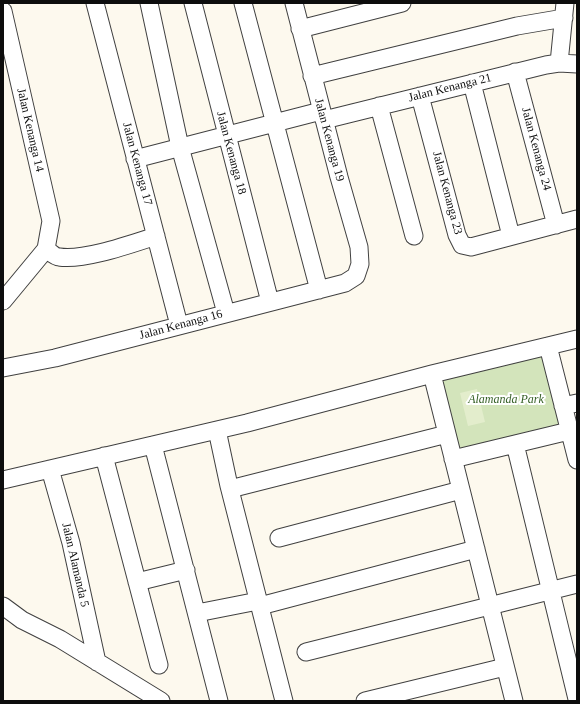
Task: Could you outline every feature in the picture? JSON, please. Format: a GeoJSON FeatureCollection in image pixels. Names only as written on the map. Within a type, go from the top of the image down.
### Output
{"type":"FeatureCollection","features":[{"type":"Feature","properties":{"kind":"street","name":"Jalan Kenanga 17"},"geometry":{"type":"LineString","coordinates":[[95,3],[134,159],[156,236],[179,326]]}},
{"type":"Feature","properties":{"kind":"street"},"geometry":{"type":"LineString","coordinates":[[149,3],[180,147],[226,313]]}},
{"type":"Feature","properties":{"kind":"street","name":"Jalan Kenanga 18"},"geometry":{"type":"LineString","coordinates":[[193,3],[270,302]]}},
{"type":"Feature","properties":{"kind":"street"},"geometry":{"type":"LineString","coordinates":[[243,3],[319,290]]}},
{"type":"Feature","properties":{"kind":"street","name":"Jalan Kenanga 19"},"geometry":{"type":"LineString","coordinates":[[294,3],[312,76],[360,247],[360,264],[356,276]]}},
{"type":"Feature","properties":{"kind":"street"},"geometry":{"type":"LineString","coordinates":[[300,29],[402,3]]}},
{"type":"Feature","properties":{"kind":"street"},"geometry":{"type":"LineString","coordinates":[[312,76],[509,28],[565,10],[559,63]]}},
{"type":"Feature","properties":{"kind":"street","name":"Jalan Kenanga 14"},"geometry":{"type":"LineString","coordinates":[[3,11],[51,221],[46,249]]}},
{"type":"Feature","properties":{"kind":"street","name":"Jalan Kenanga 21"},"geometry":{"type":"LineString","coordinates":[[134,159],[274,123],[379,106],[515,72],[559,63],[577,64]]}},
{"type":"Feature","properties":{"kind":"street","name":"Jalan Kenanga 24"},"geometry":{"type":"LineString","coordinates":[[515,72],[556,225]]}},
{"type":"Feature","properties":{"kind":"street"},"geometry":{"type":"LineString","coordinates":[[472,83],[512,236]]}},
{"type":"Feature","properties":{"kind":"street","name":"Jalan Kenanga 23"},"geometry":{"type":"LineString","coordinates":[[420,96],[457,235],[462,245],[471,247],[577,219]]}},
{"type":"Feature","properties":{"kind":"street"},"geometry":{"type":"LineString","coordinates":[[379,106],[414,236]]}},
{"type":"Feature","properties":{"kind":"street"},"geometry":{"type":"LineString","coordinates":[[3,301],[46,249],[57,257],[71,258],[102,252],[156,236]]}},
{"type":"Feature","properties":{"kind":"street","name":"Jalan Kenanga 16"},"geometry":{"type":"LineString","coordinates":[[3,368],[55,358],[319,290],[345,283],[356,276]]}},
{"type":"Feature","properties":{"kind":"street"},"geometry":{"type":"LineString","coordinates":[[3,480],[217,430],[432,374],[577,339]]}},
{"type":"Feature","properties":{"kind":"street"},"geometry":{"type":"LineString","coordinates":[[548,346],[570,404],[570,430],[577,460]]}},
{"type":"Feature","properties":{"kind":"street"},"geometry":{"type":"LineString","coordinates":[[432,374],[514,701]]}},
{"type":"Feature","properties":{"kind":"street"},"geometry":{"type":"LineString","coordinates":[[217,430],[230,489],[284,701]]}},
{"type":"Feature","properties":{"kind":"street"},"geometry":{"type":"LineString","coordinates":[[454,459],[570,430]]}},
{"type":"Feature","properties":{"kind":"street"},"geometry":{"type":"LineString","coordinates":[[230,489],[447,434]]}},
{"type":"Feature","properties":{"kind":"street"},"geometry":{"type":"LineString","coordinates":[[153,444],[219,701]]}},
{"type":"Feature","properties":{"kind":"street"},"geometry":{"type":"LineString","coordinates":[[515,444],[577,699]]}},
{"type":"Feature","properties":{"kind":"street"},"geometry":{"type":"LineString","coordinates":[[104,456],[158,665]]}},
{"type":"Feature","properties":{"kind":"street","name":"Jalan Alamanda 5"},"geometry":{"type":"LineString","coordinates":[[50,469],[70,543],[97,662]]}},
{"type":"Feature","properties":{"kind":"street"},"geometry":{"type":"LineString","coordinates":[[279,538],[461,490]]}},
{"type":"Feature","properties":{"kind":"street"},"geometry":{"type":"LineString","coordinates":[[197,613],[259,604],[476,549]]}},
{"type":"Feature","properties":{"kind":"street"},"geometry":{"type":"LineString","coordinates":[[137,582],[186,570]]}},
{"type":"Feature","properties":{"kind":"street"},"geometry":{"type":"LineString","coordinates":[[306,652],[577,584]]}},
{"type":"Feature","properties":{"kind":"street"},"geometry":{"type":"LineString","coordinates":[[3,606],[22,620],[60,639],[161,701]]}},
{"type":"Feature","properties":{"kind":"street"},"geometry":{"type":"LineString","coordinates":[[365,701],[505,667]]}},
{"type":"Feature","properties":{"kind":"green space","name":"Alamanda Park"},"geometry":{"type":"Polygon","coordinates":[[[548,346],[569,428],[453,457],[432,374],[548,346]]]}},
{"type":"Feature","properties":{"kind":"green space"},"geometry":{"type":"Polygon","coordinates":[[[477,389],[485,422],[468,426],[460,393],[477,389]]]}}]}
